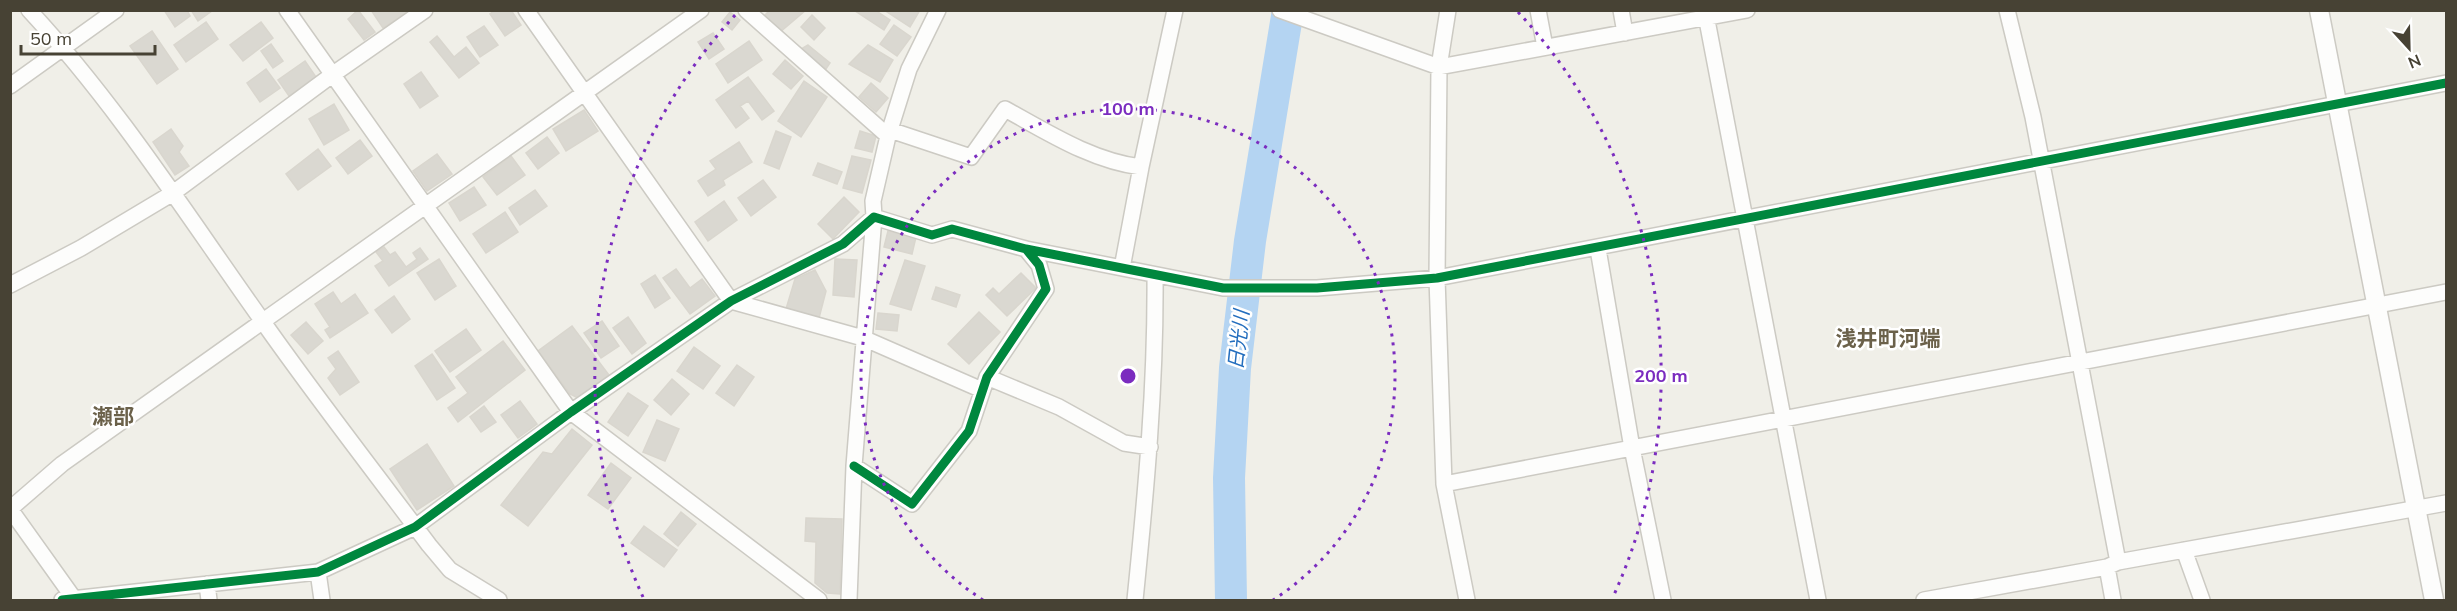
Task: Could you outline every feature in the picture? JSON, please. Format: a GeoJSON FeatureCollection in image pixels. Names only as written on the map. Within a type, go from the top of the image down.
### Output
{"type":"FeatureCollection","features":[{"type":"Feature","properties":{"kind":"street"},"geometry":{"type":"LineString","coordinates":[[30,10],[64,48],[173,193],[262,321],[450,570],[499,600]]}},
{"type":"Feature","properties":{"kind":"street"},"geometry":{"type":"LineString","coordinates":[[10,86],[116,10]]}},
{"type":"Feature","properties":{"kind":"street"},"geometry":{"type":"LineString","coordinates":[[287,10],[571,412],[819,600]]}},
{"type":"Feature","properties":{"kind":"street"},"geometry":{"type":"LineString","coordinates":[[10,285],[81,248],[173,193],[332,75],[425,10]]}},
{"type":"Feature","properties":{"kind":"street"},"geometry":{"type":"LineString","coordinates":[[526,10],[731,301],[863,338],[985,384],[1059,407],[1124,443],[1150,447]]}},
{"type":"Feature","properties":{"kind":"street"},"geometry":{"type":"LineString","coordinates":[[701,10],[62,464],[10,509],[71,600],[318,572],[416,527],[571,412],[731,301],[843,244],[874,217]]}},
{"type":"Feature","properties":{"kind":"street"},"geometry":{"type":"LineString","coordinates":[[746,10],[889,133],[971,157],[1005,109],[1076,147],[1123,165],[1141,167]]}},
{"type":"Feature","properties":{"kind":"street"},"geometry":{"type":"LineString","coordinates":[[849,600],[854,466],[874,217],[873,201],[889,133],[909,69],[938,10]]}},
{"type":"Feature","properties":{"kind":"street"},"geometry":{"type":"LineString","coordinates":[[1122,268],[1175,10]]}},
{"type":"Feature","properties":{"kind":"street"},"geometry":{"type":"LineString","coordinates":[[1280,10],[1439,67],[1625,33],[1706,14],[1747,10]]}},
{"type":"Feature","properties":{"kind":"street"},"geometry":{"type":"LineString","coordinates":[[1448,10],[1439,67],[1437,278],[1444,484],[1467,600]]}},
{"type":"Feature","properties":{"kind":"street"},"geometry":{"type":"LineString","coordinates":[[1538,10],[1545,47]]}},
{"type":"Feature","properties":{"kind":"street"},"geometry":{"type":"LineString","coordinates":[[1621,10],[1625,33]]}},
{"type":"Feature","properties":{"kind":"street"},"geometry":{"type":"LineString","coordinates":[[2007,10],[2033,117],[2080,362],[2112,565],[2113,600]]}},
{"type":"Feature","properties":{"kind":"street"},"geometry":{"type":"LineString","coordinates":[[2319,10],[2434,600]]}},
{"type":"Feature","properties":{"kind":"street"},"geometry":{"type":"LineString","coordinates":[[1706,14],[1818,600]]}},
{"type":"Feature","properties":{"kind":"street"},"geometry":{"type":"LineString","coordinates":[[874,217],[932,235],[952,229],[1026,249],[1223,288],[1317,288],[1437,278],[1598,249],[2446,83]]}},
{"type":"Feature","properties":{"kind":"street"},"geometry":{"type":"LineString","coordinates":[[854,466],[912,504],[969,431],[985,384],[1046,289],[1039,265],[1026,249]]}},
{"type":"Feature","properties":{"kind":"street"},"geometry":{"type":"LineString","coordinates":[[1598,249],[1632,448],[1663,600]]}},
{"type":"Feature","properties":{"kind":"street"},"geometry":{"type":"LineString","coordinates":[[1135,600],[1150,447],[1156,354],[1155,275]]}},
{"type":"Feature","properties":{"kind":"street"},"geometry":{"type":"LineString","coordinates":[[1444,484],[2446,292]]}},
{"type":"Feature","properties":{"kind":"street"},"geometry":{"type":"LineString","coordinates":[[1924,600],[1963,597],[2184,550],[2446,503]]}},
{"type":"Feature","properties":{"kind":"street"},"geometry":{"type":"LineString","coordinates":[[2184,550],[2202,600]]}},
{"type":"Feature","properties":{"kind":"street"},"geometry":{"type":"LineString","coordinates":[[318,572],[322,600]]}},
{"type":"Feature","properties":{"kind":"street"},"geometry":{"type":"LineString","coordinates":[[207,584],[209,600]]}},
{"type":"Feature","properties":{"kind":"building"},"geometry":{"type":"Polygon","coordinates":[[[164,10],[187,10],[190,16],[175,27],[164,10]]]}},
{"type":"Feature","properties":{"kind":"building"},"geometry":{"type":"Polygon","coordinates":[[[191,10],[211,10],[212,11],[198,21],[191,10]]]}},
{"type":"Feature","properties":{"kind":"building"},"geometry":{"type":"Polygon","coordinates":[[[358,10],[375,32],[364,40],[348,19],[358,10]]]}},
{"type":"Feature","properties":{"kind":"building"},"geometry":{"type":"Polygon","coordinates":[[[371,10],[407,10],[408,12],[383,28],[371,10]]]}},
{"type":"Feature","properties":{"kind":"building"},"geometry":{"type":"Polygon","coordinates":[[[495,10],[511,10],[521,25],[505,36],[490,14],[495,10]]]}},
{"type":"Feature","properties":{"kind":"building"},"geometry":{"type":"Polygon","coordinates":[[[770,10],[806,10],[779,33],[764,16],[770,10]]]}},
{"type":"Feature","properties":{"kind":"building"},"geometry":{"type":"Polygon","coordinates":[[[875,10],[890,20],[884,30],[855,11],[875,10]]]}},
{"type":"Feature","properties":{"kind":"building"},"geometry":{"type":"Polygon","coordinates":[[[884,10],[920,10],[910,27],[884,10]]]}},
{"type":"Feature","properties":{"kind":"building"},"geometry":{"type":"Polygon","coordinates":[[[730,12],[740,20],[732,30],[722,22],[730,12]]]}},
{"type":"Feature","properties":{"kind":"building"},"geometry":{"type":"Polygon","coordinates":[[[812,15],[825,28],[814,40],[801,27],[812,15]]]}},
{"type":"Feature","properties":{"kind":"building"},"geometry":{"type":"Polygon","coordinates":[[[206,22],[218,39],[186,62],[174,45],[206,22]]]}},
{"type":"Feature","properties":{"kind":"building"},"geometry":{"type":"Polygon","coordinates":[[[261,22],[273,38],[243,61],[230,45],[261,22]]]}},
{"type":"Feature","properties":{"kind":"building"},"geometry":{"type":"Polygon","coordinates":[[[894,25],[911,37],[897,56],[880,44],[894,25]]]}},
{"type":"Feature","properties":{"kind":"building"},"geometry":{"type":"Polygon","coordinates":[[[484,26],[498,45],[480,57],[467,37],[484,26]]]}},
{"type":"Feature","properties":{"kind":"building"},"geometry":{"type":"Polygon","coordinates":[[[152,31],[178,69],[157,84],[130,46],[152,31]]]}},
{"type":"Feature","properties":{"kind":"building"},"geometry":{"type":"Polygon","coordinates":[[[713,33],[724,49],[709,59],[698,42],[713,33]]]}},
{"type":"Feature","properties":{"kind":"building"},"geometry":{"type":"Polygon","coordinates":[[[437,36],[454,57],[466,47],[479,63],[459,78],[430,42],[437,36]]]}},
{"type":"Feature","properties":{"kind":"building"},"geometry":{"type":"Polygon","coordinates":[[[749,41],[762,60],[728,83],[716,64],[749,41]]]}},
{"type":"Feature","properties":{"kind":"building"},"geometry":{"type":"Polygon","coordinates":[[[271,44],[283,61],[273,68],[261,51],[271,44]]]}},
{"type":"Feature","properties":{"kind":"building"},"geometry":{"type":"Polygon","coordinates":[[[808,45],[830,63],[826,69],[801,49],[808,45]]]}},
{"type":"Feature","properties":{"kind":"building"},"geometry":{"type":"Polygon","coordinates":[[[868,45],[893,60],[880,82],[849,64],[868,45]]]}},
{"type":"Feature","properties":{"kind":"building"},"geometry":{"type":"Polygon","coordinates":[[[785,60],[803,76],[791,89],[773,74],[785,60]]]}},
{"type":"Feature","properties":{"kind":"building"},"geometry":{"type":"Polygon","coordinates":[[[305,61],[316,77],[289,96],[278,80],[305,61]]]}},
{"type":"Feature","properties":{"kind":"building"},"geometry":{"type":"Polygon","coordinates":[[[266,69],[280,88],[260,102],[247,83],[266,69]]]}},
{"type":"Feature","properties":{"kind":"building"},"geometry":{"type":"Polygon","coordinates":[[[421,72],[438,96],[420,108],[404,84],[421,72]]]}},
{"type":"Feature","properties":{"kind":"building"},"geometry":{"type":"Polygon","coordinates":[[[748,77],[774,111],[762,120],[748,101],[740,106],[749,118],[736,128],[716,100],[748,77]]]}},
{"type":"Feature","properties":{"kind":"building"},"geometry":{"type":"Polygon","coordinates":[[[804,81],[827,97],[801,137],[778,121],[804,81]]]}},
{"type":"Feature","properties":{"kind":"building"},"geometry":{"type":"Polygon","coordinates":[[[871,83],[888,98],[876,112],[859,97],[871,83]]]}},
{"type":"Feature","properties":{"kind":"building"},"geometry":{"type":"Polygon","coordinates":[[[334,104],[349,130],[324,145],[309,119],[334,104]]]}},
{"type":"Feature","properties":{"kind":"building"},"geometry":{"type":"Polygon","coordinates":[[[584,110],[598,131],[566,151],[553,129],[584,110]]]}},
{"type":"Feature","properties":{"kind":"building"},"geometry":{"type":"Polygon","coordinates":[[[171,129],[183,146],[179,152],[189,166],[175,175],[153,142],[171,129]]]}},
{"type":"Feature","properties":{"kind":"building"},"geometry":{"type":"Polygon","coordinates":[[[776,131],[791,137],[779,169],[764,163],[776,131]]]}},
{"type":"Feature","properties":{"kind":"building"},"geometry":{"type":"Polygon","coordinates":[[[860,131],[876,136],[872,152],[855,148],[860,131]]]}},
{"type":"Feature","properties":{"kind":"building"},"geometry":{"type":"Polygon","coordinates":[[[547,137],[559,153],[538,169],[526,153],[547,137]]]}},
{"type":"Feature","properties":{"kind":"building"},"geometry":{"type":"Polygon","coordinates":[[[360,140],[372,156],[348,174],[336,158],[360,140]]]}},
{"type":"Feature","properties":{"kind":"building"},"geometry":{"type":"Polygon","coordinates":[[[739,142],[752,162],[723,180],[725,185],[708,196],[698,181],[716,169],[710,161],[739,142]]]}},
{"type":"Feature","properties":{"kind":"building"},"geometry":{"type":"Polygon","coordinates":[[[318,149],[331,166],[298,190],[286,174],[318,149]]]}},
{"type":"Feature","properties":{"kind":"building"},"geometry":{"type":"Polygon","coordinates":[[[437,154],[452,174],[427,191],[413,171],[437,154]]]}},
{"type":"Feature","properties":{"kind":"building"},"geometry":{"type":"Polygon","coordinates":[[[511,156],[525,175],[497,195],[483,177],[511,156]]]}},
{"type":"Feature","properties":{"kind":"building"},"geometry":{"type":"Polygon","coordinates":[[[852,156],[871,160],[862,193],[843,188],[852,156]]]}},
{"type":"Feature","properties":{"kind":"building"},"geometry":{"type":"Polygon","coordinates":[[[818,163],[842,172],[837,184],[813,175],[818,163]]]}},
{"type":"Feature","properties":{"kind":"building"},"geometry":{"type":"Polygon","coordinates":[[[763,180],[776,197],[751,216],[738,198],[763,180]]]}},
{"type":"Feature","properties":{"kind":"building"},"geometry":{"type":"Polygon","coordinates":[[[474,187],[486,205],[460,221],[449,203],[474,187]]]}},
{"type":"Feature","properties":{"kind":"building"},"geometry":{"type":"Polygon","coordinates":[[[535,190],[547,206],[520,225],[509,208],[535,190]]]}},
{"type":"Feature","properties":{"kind":"building"},"geometry":{"type":"Polygon","coordinates":[[[844,197],[859,212],[833,239],[818,224],[844,197]]]}},
{"type":"Feature","properties":{"kind":"building"},"geometry":{"type":"Polygon","coordinates":[[[724,201],[737,220],[708,241],[695,222],[724,201]]]}},
{"type":"Feature","properties":{"kind":"building"},"geometry":{"type":"Polygon","coordinates":[[[505,212],[518,232],[486,253],[473,234],[505,212]]]}},
{"type":"Feature","properties":{"kind":"building"},"geometry":{"type":"Polygon","coordinates":[[[888,231],[916,237],[912,254],[884,247],[888,231]]]}},
{"type":"Feature","properties":{"kind":"building"},"geometry":{"type":"Polygon","coordinates":[[[384,247],[390,255],[395,252],[406,267],[417,259],[413,253],[420,248],[428,259],[389,286],[375,266],[383,261],[376,252],[384,247]]]}},
{"type":"Feature","properties":{"kind":"building"},"geometry":{"type":"Polygon","coordinates":[[[439,259],[456,286],[435,300],[417,273],[439,259]]]}},
{"type":"Feature","properties":{"kind":"building"},"geometry":{"type":"Polygon","coordinates":[[[835,259],[857,260],[854,297],[833,295],[835,259]]]}},
{"type":"Feature","properties":{"kind":"building"},"geometry":{"type":"Polygon","coordinates":[[[905,260],[925,266],[911,310],[890,304],[905,260]]]}},
{"type":"Feature","properties":{"kind":"building"},"geometry":{"type":"Polygon","coordinates":[[[676,269],[690,288],[702,279],[715,296],[690,314],[663,278],[676,269]]]}},
{"type":"Feature","properties":{"kind":"building"},"geometry":{"type":"Polygon","coordinates":[[[815,270],[826,291],[819,318],[786,309],[795,279],[815,270]]]}},
{"type":"Feature","properties":{"kind":"building"},"geometry":{"type":"Polygon","coordinates":[[[1021,273],[1036,288],[1007,316],[986,295],[993,288],[999,294],[1021,273]]]}},
{"type":"Feature","properties":{"kind":"building"},"geometry":{"type":"Polygon","coordinates":[[[655,275],[670,298],[655,308],[641,284],[655,275]]]}},
{"type":"Feature","properties":{"kind":"building"},"geometry":{"type":"Polygon","coordinates":[[[936,287],[960,295],[956,307],[932,299],[936,287]]]}},
{"type":"Feature","properties":{"kind":"building"},"geometry":{"type":"Polygon","coordinates":[[[333,292],[341,304],[355,294],[368,313],[330,338],[325,330],[330,327],[315,304],[333,292]]]}},
{"type":"Feature","properties":{"kind":"building"},"geometry":{"type":"Polygon","coordinates":[[[394,296],[410,319],[392,333],[375,310],[394,296]]]}},
{"type":"Feature","properties":{"kind":"building"},"geometry":{"type":"Polygon","coordinates":[[[979,312],[1000,332],[969,364],[948,344],[979,312]]]}},
{"type":"Feature","properties":{"kind":"building"},"geometry":{"type":"Polygon","coordinates":[[[878,313],[899,315],[897,331],[876,329],[878,313]]]}},
{"type":"Feature","properties":{"kind":"building"},"geometry":{"type":"Polygon","coordinates":[[[628,317],[646,343],[632,354],[613,328],[628,317]]]}},
{"type":"Feature","properties":{"kind":"building"},"geometry":{"type":"Polygon","coordinates":[[[602,321],[619,346],[601,358],[584,333],[602,321]]]}},
{"type":"Feature","properties":{"kind":"building"},"geometry":{"type":"Polygon","coordinates":[[[306,322],[323,341],[308,354],[291,335],[306,322]]]}},
{"type":"Feature","properties":{"kind":"building"},"geometry":{"type":"Polygon","coordinates":[[[572,326],[609,375],[578,398],[570,394],[538,351],[572,326]]]}},
{"type":"Feature","properties":{"kind":"building"},"geometry":{"type":"Polygon","coordinates":[[[466,329],[481,350],[450,372],[435,351],[466,329]]]}},
{"type":"Feature","properties":{"kind":"building"},"geometry":{"type":"Polygon","coordinates":[[[503,341],[525,370],[458,422],[448,408],[468,393],[456,377],[503,341]]]}},
{"type":"Feature","properties":{"kind":"building"},"geometry":{"type":"Polygon","coordinates":[[[694,347],[720,366],[703,389],[677,371],[694,347]]]}},
{"type":"Feature","properties":{"kind":"building"},"geometry":{"type":"Polygon","coordinates":[[[338,351],[359,382],[340,395],[328,378],[336,369],[328,358],[338,351]]]}},
{"type":"Feature","properties":{"kind":"building"},"geometry":{"type":"Polygon","coordinates":[[[432,354],[455,388],[437,400],[415,366],[432,354]]]}},
{"type":"Feature","properties":{"kind":"building"},"geometry":{"type":"Polygon","coordinates":[[[737,365],[754,377],[734,406],[716,393],[737,365]]]}},
{"type":"Feature","properties":{"kind":"building"},"geometry":{"type":"Polygon","coordinates":[[[672,379],[689,394],[671,415],[654,400],[672,379]]]}},
{"type":"Feature","properties":{"kind":"building"},"geometry":{"type":"Polygon","coordinates":[[[628,393],[648,406],[628,436],[608,422],[628,393]]]}},
{"type":"Feature","properties":{"kind":"building"},"geometry":{"type":"Polygon","coordinates":[[[520,401],[537,424],[518,438],[501,415],[520,401]]]}},
{"type":"Feature","properties":{"kind":"building"},"geometry":{"type":"Polygon","coordinates":[[[484,406],[496,422],[481,432],[470,417],[484,406]]]}},
{"type":"Feature","properties":{"kind":"building"},"geometry":{"type":"Polygon","coordinates":[[[657,420],[679,429],[665,461],[643,452],[657,420]]]}},
{"type":"Feature","properties":{"kind":"building"},"geometry":{"type":"Polygon","coordinates":[[[572,429],[592,445],[528,526],[501,505],[543,452],[552,454],[572,429]]]}},
{"type":"Feature","properties":{"kind":"building"},"geometry":{"type":"Polygon","coordinates":[[[427,444],[454,486],[417,510],[390,469],[427,444]]]}},
{"type":"Feature","properties":{"kind":"building"},"geometry":{"type":"Polygon","coordinates":[[[611,463],[631,478],[608,509],[588,495],[611,463]]]}},
{"type":"Feature","properties":{"kind":"building"},"geometry":{"type":"Polygon","coordinates":[[[681,512],[696,524],[678,546],[664,534],[681,512]]]}},
{"type":"Feature","properties":{"kind":"building"},"geometry":{"type":"Polygon","coordinates":[[[806,518],[842,519],[840,594],[827,593],[815,583],[816,542],[805,541],[806,518]]]}},
{"type":"Feature","properties":{"kind":"building"},"geometry":{"type":"Polygon","coordinates":[[[644,526],[677,550],[664,567],[631,543],[644,526]]]}},
{"type":"Feature","properties":{"kind":"waterway","name":"日光川"},"geometry":{"type":"LineString","coordinates":[[1231,600],[1229,478],[1235,368],[1250,241],[1288,10]]}},
{"type":"Feature","properties":{"kind":"cycle path"},"geometry":{"type":"LineString","coordinates":[[1026,249],[1223,288],[1317,288],[1437,278],[2446,83]]}},
{"type":"Feature","properties":{"kind":"cycle path"},"geometry":{"type":"LineString","coordinates":[[62,600],[318,572],[415,527],[571,412],[731,301],[843,244],[874,217],[932,235],[952,229],[1026,249],[1039,265],[1046,289],[987,377],[969,431],[912,504],[854,466]]}},
{"type":"Feature","properties":{"kind":"district","name":"浅井町河端"},"geometry":{"type":"Point","coordinates":[1888,338]}},
{"type":"Feature","properties":{"kind":"district","name":"瀬部"},"geometry":{"type":"Point","coordinates":[113,416]}}]}
